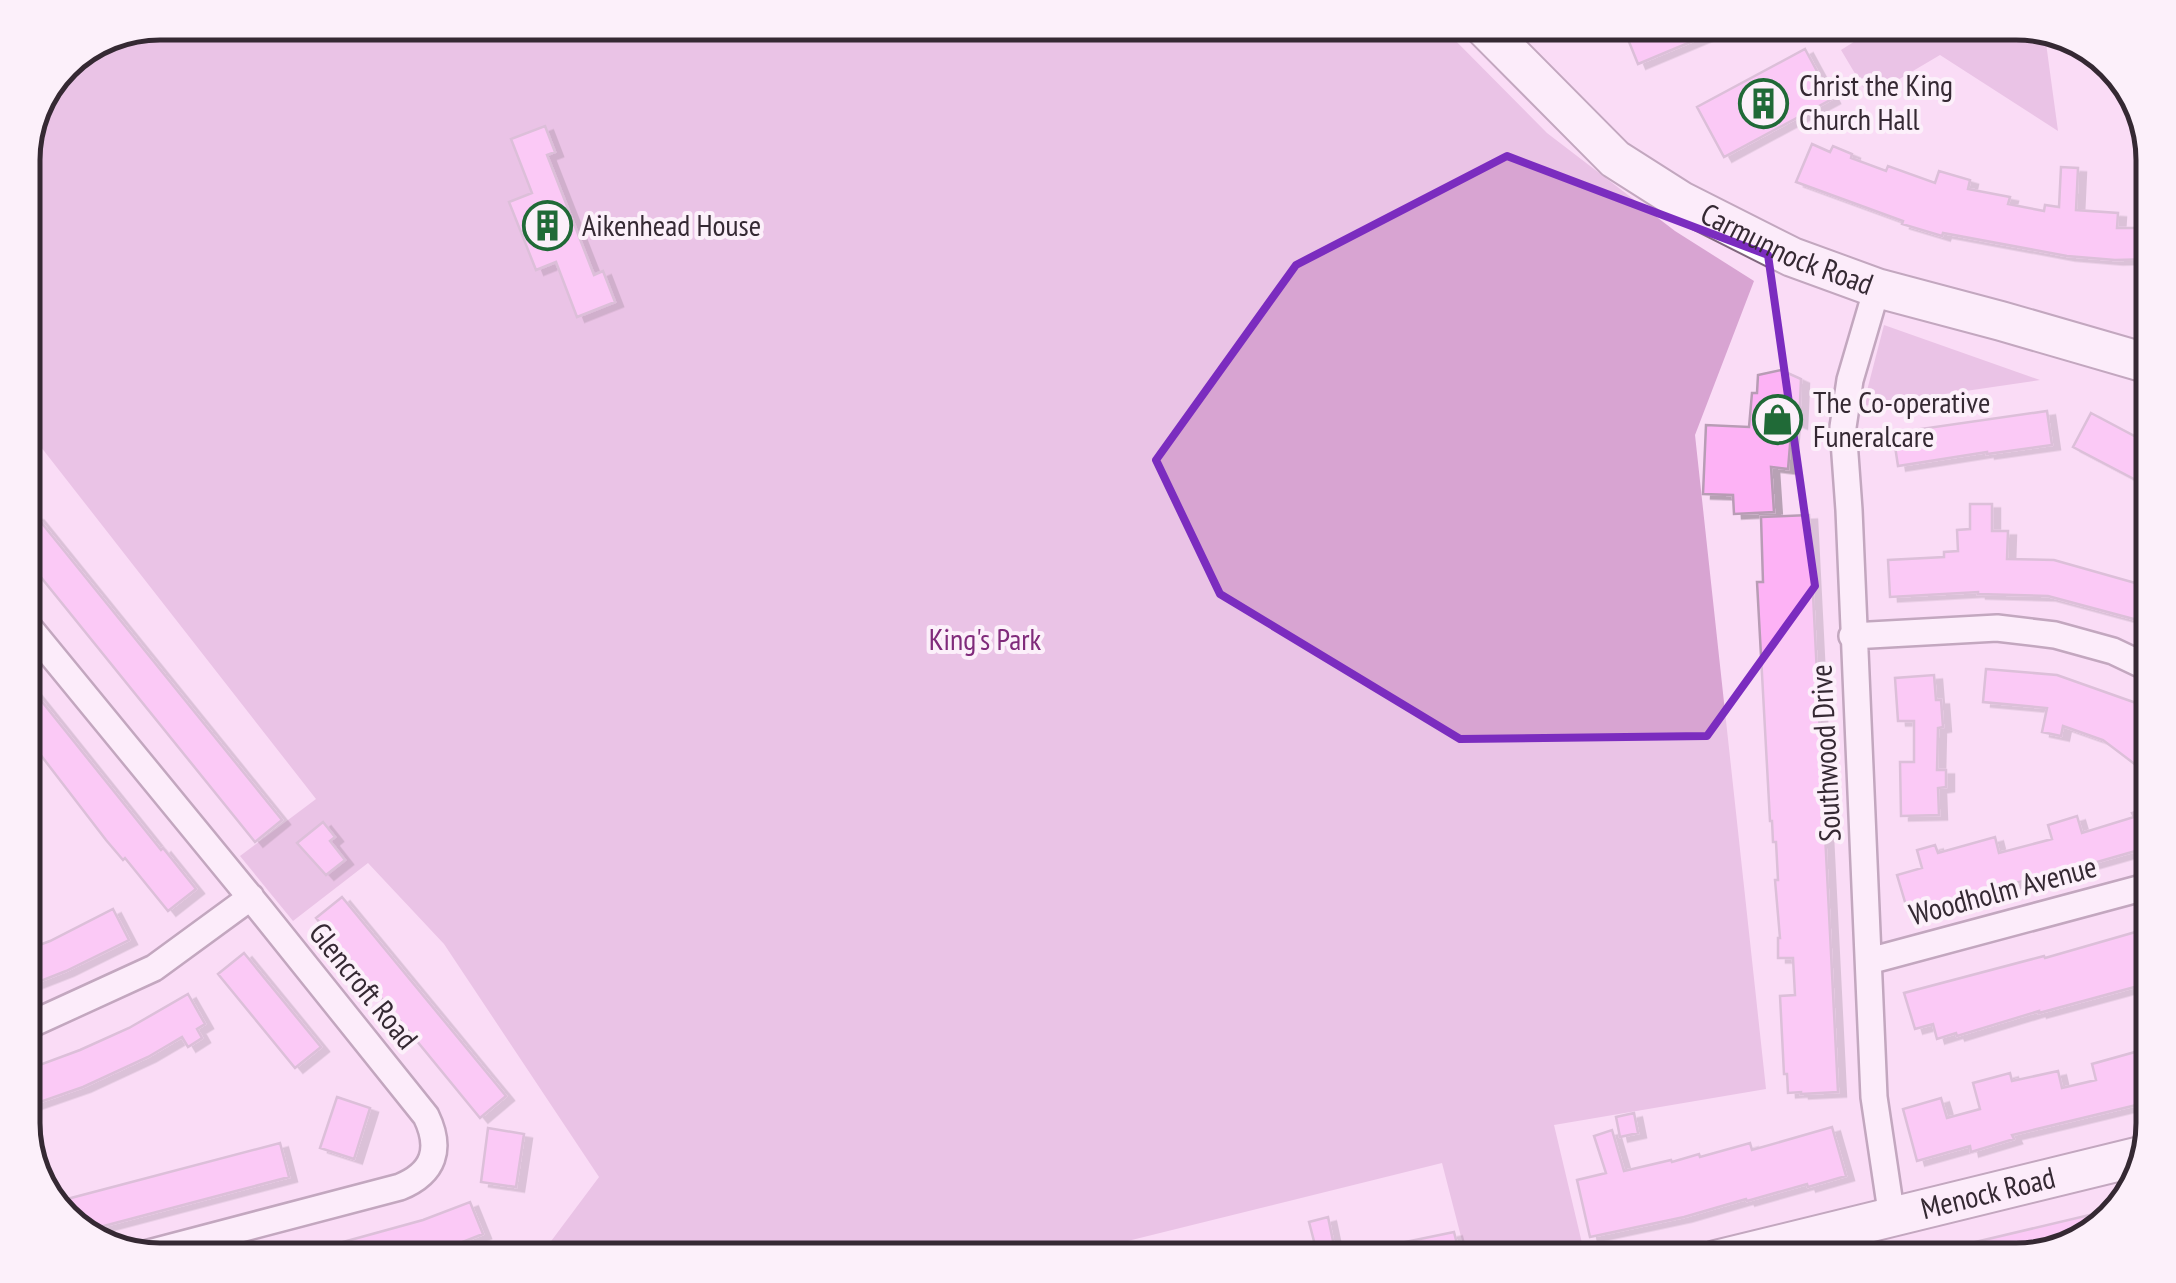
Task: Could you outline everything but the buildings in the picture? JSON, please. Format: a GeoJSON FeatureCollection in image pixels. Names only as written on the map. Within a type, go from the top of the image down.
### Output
{"type":"FeatureCollection","features":[{"type":"Feature","properties":{"kind":"main road","name":"Carmunnock Road"},"geometry":{"type":"LineString","coordinates":[[1497,40],[1615,159],[1681,201],[1792,257],[1877,288],[2136,360]]}},
{"type":"Feature","properties":{"kind":"main road","name":"Menock Road"},"geometry":{"type":"LineString","coordinates":[[1787,1243],[2130,1159]]}},
{"type":"Feature","properties":{"kind":"street","name":"Southwood Drive"},"geometry":{"type":"LineString","coordinates":[[1877,288],[1850,380],[1843,426],[1874,1096],[1892,1218]]}},
{"type":"Feature","properties":{"kind":"street"},"geometry":{"type":"LineString","coordinates":[[1852,636],[1997,628],[2056,635],[2113,651],[2136,662]]}},
{"type":"Feature","properties":{"kind":"street","name":"Glencroft Road"},"geometry":{"type":"LineString","coordinates":[[40,650],[251,898],[426,1116],[434,1132],[434,1156],[416,1180],[187,1243]]}},
{"type":"Feature","properties":{"kind":"street","name":"Woodholm Avenue"},"geometry":{"type":"LineString","coordinates":[[1868,961],[2136,889]]}},
{"type":"Feature","properties":{"kind":"street"},"geometry":{"type":"LineString","coordinates":[[40,1020],[154,968],[251,898]]}},
{"type":"Feature","properties":{"kind":"highlighted area"},"geometry":{"type":"Polygon","coordinates":[[[1507,156],[1768,255],[1815,586],[1707,736],[1460,739],[1220,594],[1156,460],[1296,265],[1507,156]]]}},
{"type":"Feature","properties":{"kind":"green space","name":"King's Park"},"geometry":{"type":"Polygon","coordinates":[[[160,40],[1455,40],[1547,133],[1675,231],[1754,281],[1695,435],[1766,1089],[1554,1125],[1582,1243],[1463,1243],[1442,1163],[1120,1243],[550,1243],[599,1177],[444,944],[368,863],[293,921],[240,856],[316,799],[40,446],[40,152],[44,129],[60,93],[75,75],[114,49],[160,40]]]}},
{"type":"Feature","properties":{"kind":"green space"},"geometry":{"type":"Polygon","coordinates":[[[1857,40],[2016,40],[2046,44],[2058,131],[1940,55],[1869,97],[1841,50],[1857,40]]]}},
{"type":"Feature","properties":{"kind":"green space"},"geometry":{"type":"Polygon","coordinates":[[[1884,325],[2040,380],[1863,406],[1884,325]]]}},
{"type":"Feature","properties":{"kind":"place","name":"Christ the King Church Hall"},"geometry":{"type":"Point","coordinates":[1764,103]}},
{"type":"Feature","properties":{"kind":"place","name":"Aikenhead House"},"geometry":{"type":"Point","coordinates":[547,226]}},
{"type":"Feature","properties":{"kind":"place","name":"The Co-operative Funeralcare"},"geometry":{"type":"Point","coordinates":[1778,420]}}]}
